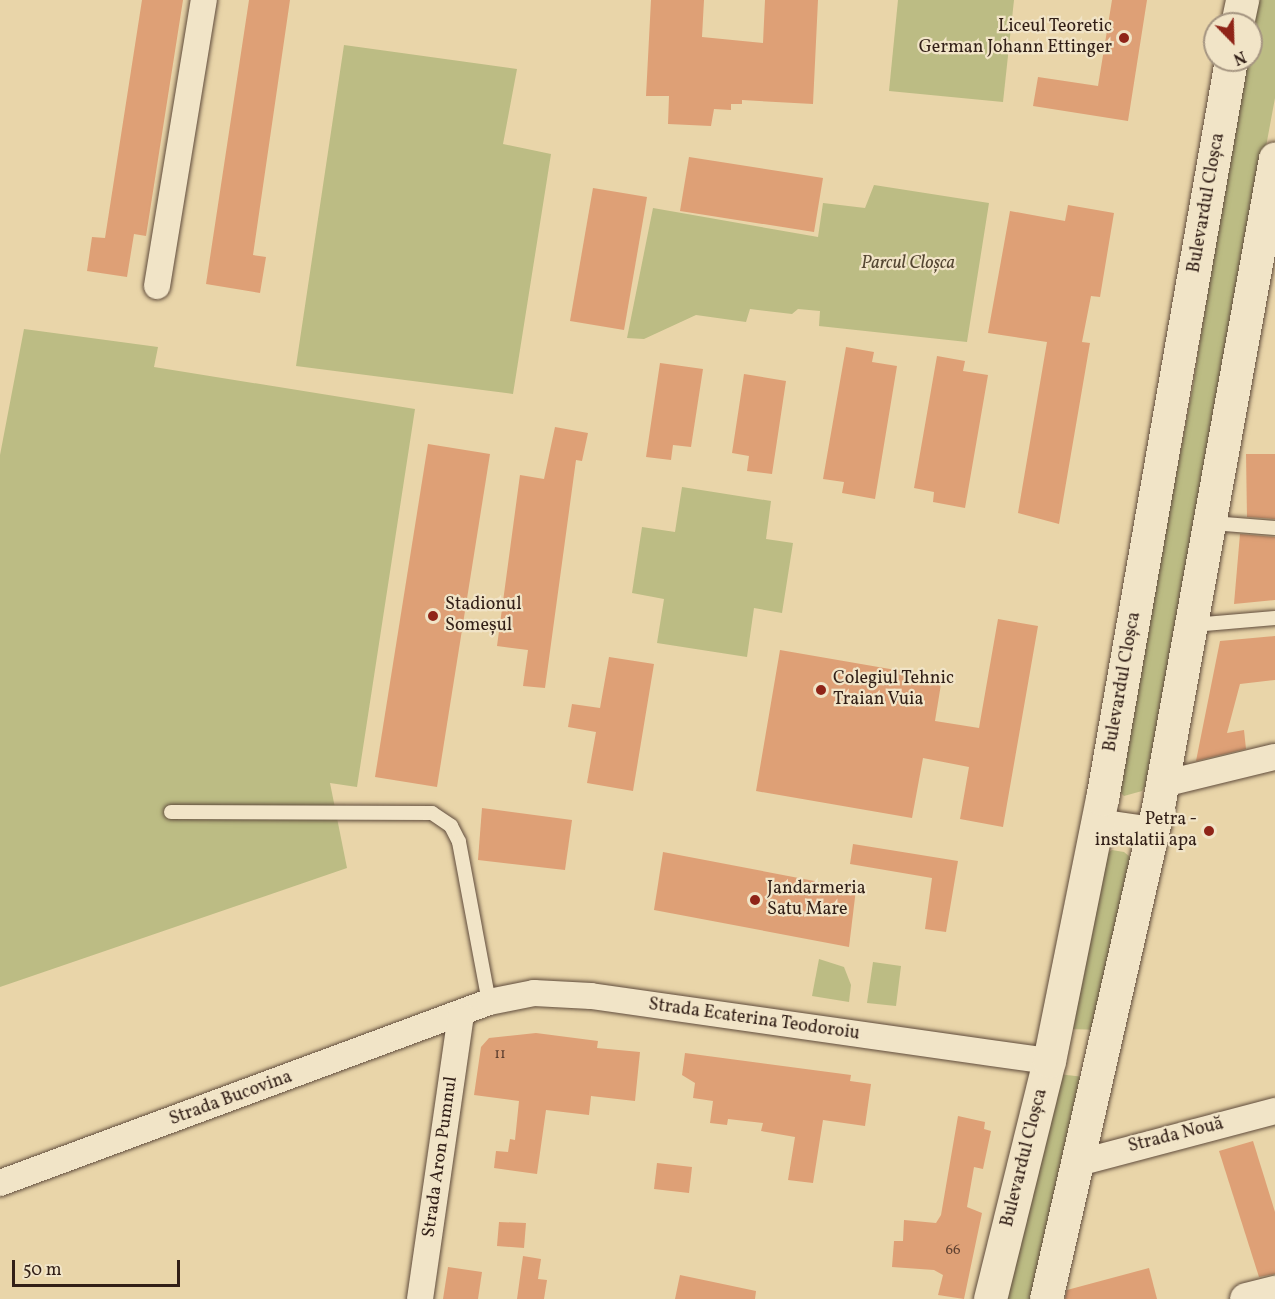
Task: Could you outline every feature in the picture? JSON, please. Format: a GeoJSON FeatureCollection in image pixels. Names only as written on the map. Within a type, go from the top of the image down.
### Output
{"type":"FeatureCollection","features":[{"type":"Feature","properties":{"kind":"main road","name":"Bulevardul Cloșca"},"geometry":{"type":"LineString","coordinates":[[990,1299],[1049,1061],[1098,822],[1229,72]]}},
{"type":"Feature","properties":{"kind":"main road"},"geometry":{"type":"LineString","coordinates":[[1046,1299],[1163,784],[1212,523],[1275,158]]}},
{"type":"Feature","properties":{"kind":"main road"},"geometry":{"type":"LineString","coordinates":[[1246,1299],[1275,1292]]}},
{"type":"Feature","properties":{"kind":"street"},"geometry":{"type":"LineString","coordinates":[[157,286],[204,0]]}},
{"type":"Feature","properties":{"kind":"street"},"geometry":{"type":"LineString","coordinates":[[1163,784],[1275,757]]}},
{"type":"Feature","properties":{"kind":"street"},"geometry":{"type":"LineString","coordinates":[[1098,822],[1153,830]]}},
{"type":"Feature","properties":{"kind":"street","name":"Strada Ecaterina Teodoroiu"},"geometry":{"type":"LineString","coordinates":[[461,1015],[489,1002],[534,993],[591,996],[1049,1061]]}},
{"type":"Feature","properties":{"kind":"street","name":"Strada Bucovina"},"geometry":{"type":"LineString","coordinates":[[0,1183],[461,1015]]}},
{"type":"Feature","properties":{"kind":"street","name":"Strada Aron Pumnul"},"geometry":{"type":"LineString","coordinates":[[420,1299],[461,1015]]}},
{"type":"Feature","properties":{"kind":"street","name":"Strada Nouă"},"geometry":{"type":"LineString","coordinates":[[1078,1162],[1275,1111]]}},
{"type":"Feature","properties":{"kind":"lane"},"geometry":{"type":"LineString","coordinates":[[1212,523],[1275,528]]}},
{"type":"Feature","properties":{"kind":"lane"},"geometry":{"type":"LineString","coordinates":[[1193,625],[1275,618]]}},
{"type":"Feature","properties":{"kind":"lane"},"geometry":{"type":"LineString","coordinates":[[171,812],[432,813],[451,826],[459,842],[489,1002]]}},
{"type":"Feature","properties":{"kind":"green space"},"geometry":{"type":"Polygon","coordinates":[[[898,0],[1014,0],[1003,102],[889,91],[898,0]]]}},
{"type":"Feature","properties":{"kind":"green space"},"geometry":{"type":"Polygon","coordinates":[[[1253,0],[1275,0],[1275,98],[1148,783],[1142,791],[1124,796],[1116,788],[1193,386],[1242,72],[1263,72],[1263,12],[1253,12],[1253,0]]]}},
{"type":"Feature","properties":{"kind":"green space"},"geometry":{"type":"Polygon","coordinates":[[[344,45],[517,69],[503,144],[551,154],[513,394],[296,366],[344,45]]]}},
{"type":"Feature","properties":{"kind":"green space","name":"Parcul Cloșca"},"geometry":{"type":"Polygon","coordinates":[[[874,185],[989,203],[967,342],[819,326],[820,311],[798,309],[792,314],[750,309],[746,322],[696,315],[644,339],[627,338],[653,208],[818,237],[823,203],[865,208],[874,185]]]}},
{"type":"Feature","properties":{"kind":"green space"},"geometry":{"type":"Polygon","coordinates":[[[24,329],[158,347],[154,367],[415,409],[357,787],[330,783],[347,868],[0,987],[0,455],[24,329]]]}},
{"type":"Feature","properties":{"kind":"green space"},"geometry":{"type":"Polygon","coordinates":[[[682,487],[771,501],[766,539],[793,543],[782,613],[754,608],[747,657],[657,643],[664,599],[632,593],[642,527],[675,532],[682,487]]]}},
{"type":"Feature","properties":{"kind":"green space"},"geometry":{"type":"Polygon","coordinates":[[[1112,850],[1124,852],[1135,861],[1102,1030],[1069,1029],[1103,856],[1112,850]]]}},
{"type":"Feature","properties":{"kind":"green space"},"geometry":{"type":"Polygon","coordinates":[[[819,959],[844,967],[851,985],[849,1002],[812,996],[819,959]]]}},
{"type":"Feature","properties":{"kind":"green space"},"geometry":{"type":"Polygon","coordinates":[[[873,962],[901,966],[896,1006],[867,1003],[873,962]]]}},
{"type":"Feature","properties":{"kind":"green space"},"geometry":{"type":"Polygon","coordinates":[[[1058,1074],[1093,1078],[1041,1299],[996,1299],[1058,1074]]]}},
{"type":"Feature","properties":{"kind":"building"},"geometry":{"type":"Polygon","coordinates":[[[142,0],[183,0],[146,236],[134,234],[127,277],[87,271],[92,237],[105,238],[142,0]]]}},
{"type":"Feature","properties":{"kind":"building"},"geometry":{"type":"Polygon","coordinates":[[[249,0],[290,0],[253,255],[266,257],[260,293],[206,284],[249,0]]]}},
{"type":"Feature","properties":{"kind":"building"},"geometry":{"type":"Polygon","coordinates":[[[651,0],[704,0],[702,37],[763,43],[765,0],[818,0],[813,104],[742,100],[742,104],[731,104],[731,110],[714,109],[711,126],[668,124],[669,96],[646,96],[651,0]]]}},
{"type":"Feature","properties":{"kind":"building","name":"Liceul Teoretic German Johann Ettinger"},"geometry":{"type":"Polygon","coordinates":[[[1112,0],[1147,0],[1128,121],[1033,106],[1038,77],[1098,86],[1112,0]]]}},
{"type":"Feature","properties":{"kind":"building"},"geometry":{"type":"Polygon","coordinates":[[[689,157],[823,178],[814,232],[680,211],[689,157]]]}},
{"type":"Feature","properties":{"kind":"building"},"geometry":{"type":"Polygon","coordinates":[[[593,188],[647,197],[624,330],[570,321],[593,188]]]}},
{"type":"Feature","properties":{"kind":"building"},"geometry":{"type":"Polygon","coordinates":[[[1068,205],[1114,213],[1100,297],[1091,296],[1082,342],[1090,343],[1059,524],[1018,513],[1047,342],[988,333],[1010,211],[1065,221],[1068,205]]]}},
{"type":"Feature","properties":{"kind":"building"},"geometry":{"type":"Polygon","coordinates":[[[846,347],[874,352],[872,362],[897,366],[875,499],[842,493],[844,482],[823,479],[846,347]]]}},
{"type":"Feature","properties":{"kind":"building"},"geometry":{"type":"Polygon","coordinates":[[[937,356],[965,361],[963,371],[988,375],[965,508],[933,502],[934,492],[914,488],[937,356]]]}},
{"type":"Feature","properties":{"kind":"building"},"geometry":{"type":"Polygon","coordinates":[[[660,363],[703,369],[691,447],[673,445],[671,460],[646,457],[660,363]]]}},
{"type":"Feature","properties":{"kind":"building"},"geometry":{"type":"Polygon","coordinates":[[[744,374],[786,381],[772,474],[747,471],[749,456],[732,453],[744,374]]]}},
{"type":"Feature","properties":{"kind":"building"},"geometry":{"type":"Polygon","coordinates":[[[555,427],[588,433],[582,461],[576,460],[545,688],[523,686],[528,650],[497,646],[520,475],[544,479],[555,427]]]}},
{"type":"Feature","properties":{"kind":"building","name":"Stadionul Someșul"},"geometry":{"type":"Polygon","coordinates":[[[428,444],[490,454],[437,787],[375,777],[428,444]]]}},
{"type":"Feature","properties":{"kind":"building"},"geometry":{"type":"Polygon","coordinates":[[[1246,454],[1275,454],[1275,519],[1247,517],[1246,454]]]}},
{"type":"Feature","properties":{"kind":"building"},"geometry":{"type":"Polygon","coordinates":[[[1240,534],[1275,537],[1275,600],[1234,604],[1240,534]]]}},
{"type":"Feature","properties":{"kind":"building"},"geometry":{"type":"Polygon","coordinates":[[[998,619],[1038,626],[1003,827],[960,819],[969,767],[923,758],[912,818],[756,791],[780,650],[942,678],[935,721],[979,728],[998,619]]]}},
{"type":"Feature","properties":{"kind":"building"},"geometry":{"type":"Polygon","coordinates":[[[1275,636],[1275,680],[1240,684],[1227,733],[1244,730],[1246,749],[1196,761],[1220,641],[1275,636]]]}},
{"type":"Feature","properties":{"kind":"building"},"geometry":{"type":"Polygon","coordinates":[[[609,657],[654,664],[633,791],[587,783],[596,732],[568,727],[572,704],[600,708],[609,657]]]}},
{"type":"Feature","properties":{"kind":"building"},"geometry":{"type":"Polygon","coordinates":[[[482,808],[572,820],[565,870],[478,860],[482,808]]]}},
{"type":"Feature","properties":{"kind":"building"},"geometry":{"type":"Polygon","coordinates":[[[853,844],[958,861],[946,932],[925,929],[932,878],[850,864],[853,844]]]}},
{"type":"Feature","properties":{"kind":"building","name":"Jandarmeria Satu Mare"},"geometry":{"type":"Polygon","coordinates":[[[663,852],[856,889],[849,947],[654,910],[663,852]]]}},
{"type":"Feature","properties":{"kind":"building"},"geometry":{"type":"Polygon","coordinates":[[[536,1033],[598,1041],[597,1048],[640,1052],[635,1101],[591,1096],[589,1115],[546,1110],[537,1174],[494,1168],[496,1151],[508,1152],[510,1139],[515,1140],[519,1101],[474,1095],[481,1047],[489,1038],[536,1033]]]}},
{"type":"Feature","properties":{"kind":"building"},"geometry":{"type":"Polygon","coordinates":[[[685,1053],[851,1075],[850,1081],[871,1084],[865,1126],[823,1120],[813,1183],[788,1180],[795,1137],[761,1131],[763,1123],[728,1119],[727,1125],[710,1123],[713,1101],[693,1098],[695,1083],[682,1075],[685,1053]]]}},
{"type":"Feature","properties":{"kind":"building"},"geometry":{"type":"Polygon","coordinates":[[[958,1116],[985,1122],[984,1129],[991,1131],[983,1169],[974,1167],[967,1207],[982,1213],[964,1299],[938,1295],[943,1275],[934,1270],[892,1267],[894,1241],[903,1241],[904,1220],[936,1223],[941,1215],[958,1116]]]}},
{"type":"Feature","properties":{"kind":"building"},"geometry":{"type":"Polygon","coordinates":[[[1253,1141],[1275,1212],[1275,1274],[1259,1277],[1219,1151],[1253,1141]]]}},
{"type":"Feature","properties":{"kind":"building"},"geometry":{"type":"Polygon","coordinates":[[[657,1163],[692,1167],[689,1193],[654,1189],[657,1163]]]}},
{"type":"Feature","properties":{"kind":"building"},"geometry":{"type":"Polygon","coordinates":[[[499,1222],[526,1223],[524,1248],[497,1246],[499,1222]]]}},
{"type":"Feature","properties":{"kind":"building"},"geometry":{"type":"Polygon","coordinates":[[[523,1256],[541,1259],[538,1279],[547,1280],[544,1299],[517,1299],[523,1256]]]}},
{"type":"Feature","properties":{"kind":"building"},"geometry":{"type":"Polygon","coordinates":[[[448,1267],[482,1272],[478,1299],[443,1299],[448,1267]]]}},
{"type":"Feature","properties":{"kind":"building"},"geometry":{"type":"Polygon","coordinates":[[[1149,1268],[1157,1299],[1065,1299],[1067,1290],[1149,1268]]]}},
{"type":"Feature","properties":{"kind":"building"},"geometry":{"type":"Polygon","coordinates":[[[680,1275],[756,1291],[755,1299],[675,1299],[680,1275]]]}},
{"type":"Feature","properties":{"kind":"place","name":"Liceul Teoretic German Johann Ettinger"},"geometry":{"type":"Point","coordinates":[1124,38]}},
{"type":"Feature","properties":{"kind":"place","name":"Stadionul Someșul"},"geometry":{"type":"Point","coordinates":[433,616]}},
{"type":"Feature","properties":{"kind":"place","name":"Colegiul Tehnic Traian Vuia"},"geometry":{"type":"Point","coordinates":[821,690]}},
{"type":"Feature","properties":{"kind":"place","name":"Petra - instalatii apa"},"geometry":{"type":"Point","coordinates":[1209,831]}},
{"type":"Feature","properties":{"kind":"place","name":"Jandarmeria Satu Mare"},"geometry":{"type":"Point","coordinates":[755,900]}}]}
